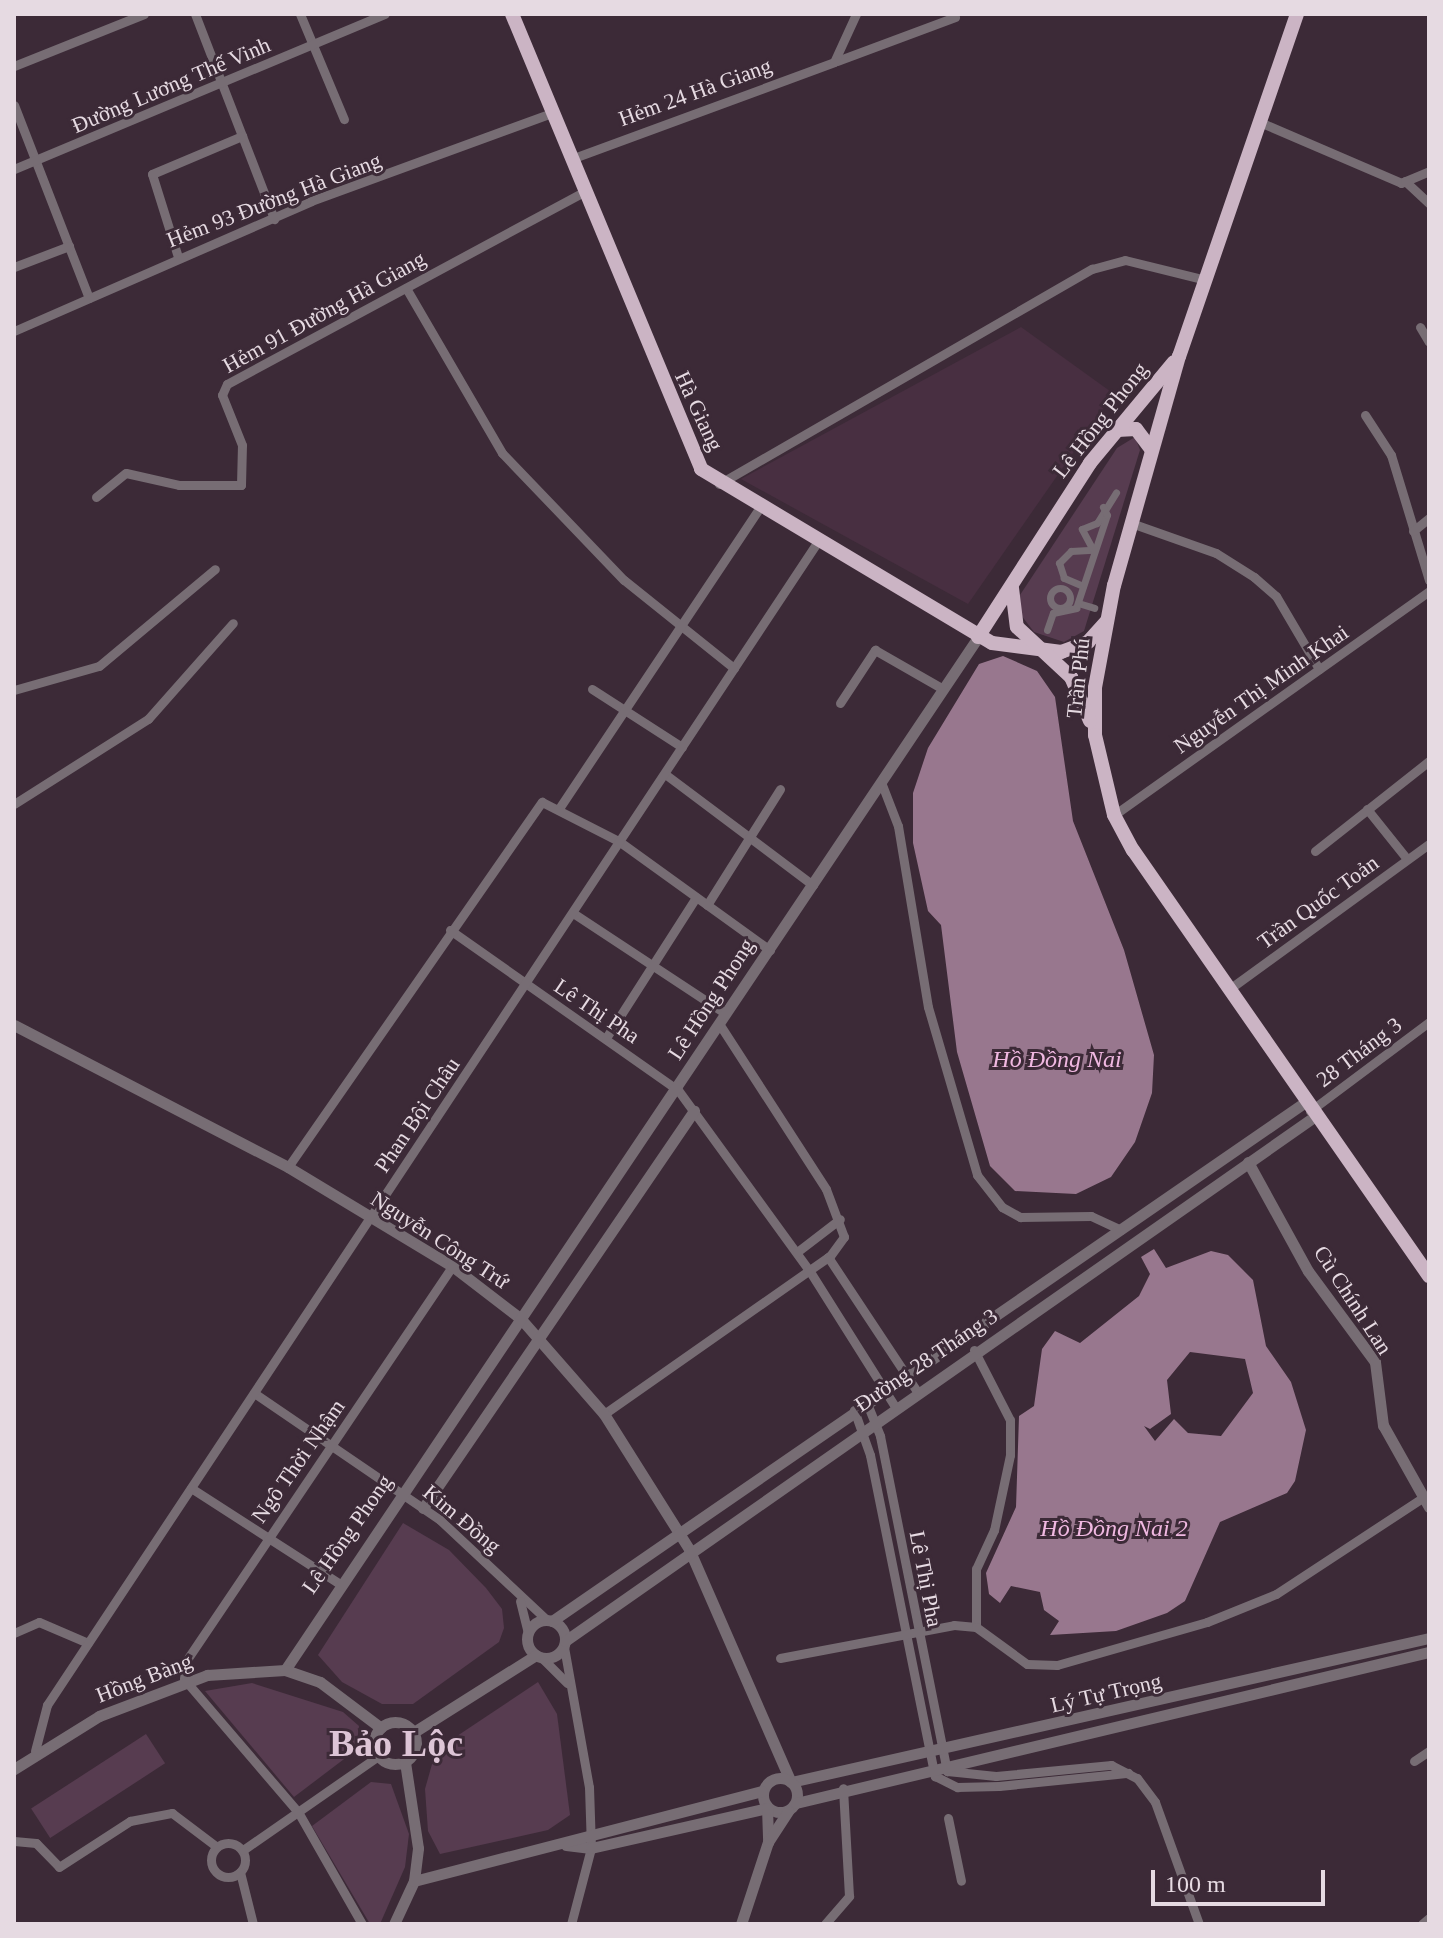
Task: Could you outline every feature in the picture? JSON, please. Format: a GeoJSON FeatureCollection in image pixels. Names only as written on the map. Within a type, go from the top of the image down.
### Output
{"type":"FeatureCollection","features":[{"type":"Feature","properties":{"kind":"highway","name":"Hà Giang"},"geometry":{"type":"LineString","coordinates":[[512,14],[687,446],[717,485],[978,637],[1039,650],[1075,649],[1107,621]]}},
{"type":"Feature","properties":{"kind":"highway","name":"Trần Phú"},"geometry":{"type":"LineString","coordinates":[[1297,14],[1262,123],[1179,356],[1131,523],[1107,621],[1095,735],[1114,815],[1309,1110],[1429,1276]]}},
{"type":"Feature","properties":{"kind":"highway","name":"Lê Hồng Phong"},"geometry":{"type":"LineString","coordinates":[[978,637],[1117,430],[1179,356]]}},
{"type":"Feature","properties":{"kind":"highway"},"geometry":{"type":"LineString","coordinates":[[1117,430],[1136,429],[1152,450]]}},
{"type":"Feature","properties":{"kind":"highway","name":"Hà Giang"},"geometry":{"type":"LineString","coordinates":[[1013,584],[1011,613],[1039,650],[1071,677],[1095,735]]}},
{"type":"Feature","properties":{"kind":"street"},"geometry":{"type":"LineString","coordinates":[[14,66],[144,14]]}},
{"type":"Feature","properties":{"kind":"street"},"geometry":{"type":"LineString","coordinates":[[195,14],[274,219]]}},
{"type":"Feature","properties":{"kind":"street"},"geometry":{"type":"LineString","coordinates":[[300,14],[344,119]]}},
{"type":"Feature","properties":{"kind":"street","name":"Đường Lương Thế Vinh"},"geometry":{"type":"LineString","coordinates":[[14,169],[223,85],[385,14]]}},
{"type":"Feature","properties":{"kind":"street"},"geometry":{"type":"LineString","coordinates":[[834,62],[856,14]]}},
{"type":"Feature","properties":{"kind":"street","name":"Hẻm 24 Hà Giang"},"geometry":{"type":"LineString","coordinates":[[571,159],[955,17]]}},
{"type":"Feature","properties":{"kind":"street"},"geometry":{"type":"LineString","coordinates":[[14,105],[89,298]]}},
{"type":"Feature","properties":{"kind":"street","name":"Hẻm 93 Đường Hà Giang"},"geometry":{"type":"LineString","coordinates":[[14,331],[178,257],[552,113]]}},
{"type":"Feature","properties":{"kind":"street"},"geometry":{"type":"LineString","coordinates":[[1262,123],[1405,181],[1429,203]]}},
{"type":"Feature","properties":{"kind":"street"},"geometry":{"type":"LineString","coordinates":[[178,257],[152,174],[242,136]]}},
{"type":"Feature","properties":{"kind":"street"},"geometry":{"type":"LineString","coordinates":[[1405,181],[1429,171]]}},
{"type":"Feature","properties":{"kind":"street","name":"Hẻm 91 Đường Hà Giang"},"geometry":{"type":"LineString","coordinates":[[96,497],[126,473],[179,485],[241,485],[242,445],[223,388],[584,192]]}},
{"type":"Feature","properties":{"kind":"street"},"geometry":{"type":"LineString","coordinates":[[14,267],[69,246]]}},
{"type":"Feature","properties":{"kind":"street"},"geometry":{"type":"LineString","coordinates":[[717,485],[1092,269],[1125,260],[1206,280]]}},
{"type":"Feature","properties":{"kind":"street"},"geometry":{"type":"LineString","coordinates":[[406,288],[502,453],[678,627],[734,668]]}},
{"type":"Feature","properties":{"kind":"street"},"geometry":{"type":"LineString","coordinates":[[1420,327],[1429,342]]}},
{"type":"Feature","properties":{"kind":"street"},"geometry":{"type":"LineString","coordinates":[[1365,415],[1391,455],[1429,580]]}},
{"type":"Feature","properties":{"kind":"street"},"geometry":{"type":"LineString","coordinates":[[1083,586],[1066,585],[1061,558],[1093,550],[1082,529],[1097,523],[1103,507],[1116,493]]}},
{"type":"Feature","properties":{"kind":"street"},"geometry":{"type":"LineString","coordinates":[[1047,630],[1053,613],[1069,614],[1078,603],[1107,515],[1103,507]]}},
{"type":"Feature","properties":{"kind":"street"},"geometry":{"type":"LineString","coordinates":[[560,807],[759,509]]}},
{"type":"Feature","properties":{"kind":"street"},"geometry":{"type":"LineString","coordinates":[[1413,531],[1429,518]]}},
{"type":"Feature","properties":{"kind":"street"},"geometry":{"type":"LineString","coordinates":[[1131,523],[1216,553],[1254,577],[1276,596],[1319,669]]}},
{"type":"Feature","properties":{"kind":"street","name":"Phan Bội Châu"},"geometry":{"type":"LineString","coordinates":[[35,1751],[47,1705],[816,544]]}},
{"type":"Feature","properties":{"kind":"street"},"geometry":{"type":"LineString","coordinates":[[14,690],[99,666],[215,569]]}},
{"type":"Feature","properties":{"kind":"street","name":"Nguyễn Thị Minh Khai"},"geometry":{"type":"LineString","coordinates":[[1114,815],[1429,591]]}},
{"type":"Feature","properties":{"kind":"street"},"geometry":{"type":"LineString","coordinates":[[1078,603],[1094,608]]}},
{"type":"Feature","properties":{"kind":"street"},"geometry":{"type":"LineString","coordinates":[[14,804],[148,719],[233,623]]}},
{"type":"Feature","properties":{"kind":"street","name":"Lê Hồng Phong"},"geometry":{"type":"LineString","coordinates":[[285,1670],[340,1584],[678,1090],[978,637]]}},
{"type":"Feature","properties":{"kind":"street"},"geometry":{"type":"LineString","coordinates":[[840,703],[875,650],[943,689]]}},
{"type":"Feature","properties":{"kind":"street"},"geometry":{"type":"LineString","coordinates":[[592,689],[682,747]]}},
{"type":"Feature","properties":{"kind":"street"},"geometry":{"type":"LineString","coordinates":[[1315,851],[1429,761]]}},
{"type":"Feature","properties":{"kind":"street"},"geometry":{"type":"LineString","coordinates":[[665,774],[748,832],[749,841],[813,885]]}},
{"type":"Feature","properties":{"kind":"street"},"geometry":{"type":"LineString","coordinates":[[881,782],[898,826],[928,1007],[977,1175],[1002,1207],[1020,1217],[1091,1216],[1121,1230]]}},
{"type":"Feature","properties":{"kind":"street"},"geometry":{"type":"LineString","coordinates":[[707,905],[780,789]]}},
{"type":"Feature","properties":{"kind":"street"},"geometry":{"type":"LineString","coordinates":[[288,1167],[450,930],[542,802],[560,807],[620,842],[770,950]]}},
{"type":"Feature","properties":{"kind":"street"},"geometry":{"type":"LineString","coordinates":[[1367,809],[1407,859]]}},
{"type":"Feature","properties":{"kind":"street","name":"Trần Quốc Toản"},"geometry":{"type":"LineString","coordinates":[[1228,990],[1429,844]]}},
{"type":"Feature","properties":{"kind":"street"},"geometry":{"type":"LineString","coordinates":[[606,1038],[696,897]]}},
{"type":"Feature","properties":{"kind":"street"},"geometry":{"type":"LineString","coordinates":[[573,913],[653,966],[723,1020],[840,1219],[841,1247],[604,1414]]}},
{"type":"Feature","properties":{"kind":"street","name":"Lê Thị Pha"},"geometry":{"type":"LineString","coordinates":[[450,930],[678,1090],[797,1252],[894,1405]]}},
{"type":"Feature","properties":{"kind":"street","name":"28 Tháng 3"},"geometry":{"type":"LineString","coordinates":[[1309,1110],[1429,1022]]}},
{"type":"Feature","properties":{"kind":"street","name":"Nguyễn Công Trứ"},"geometry":{"type":"LineString","coordinates":[[14,1025],[288,1167],[452,1266],[521,1319],[604,1414],[689,1549],[728,1625],[775,1753],[791,1782],[792,1807]]}},
{"type":"Feature","properties":{"kind":"street","name":"Đường 28 Tháng 3"},"geometry":{"type":"LineString","coordinates":[[534,1648],[549,1621],[680,1533],[904,1373],[1309,1110]]}},
{"type":"Feature","properties":{"kind":"street","name":"Đường 28 Tháng 3"},"geometry":{"type":"LineString","coordinates":[[534,1648],[565,1644],[689,1549],[1248,1162],[1309,1110]]}},
{"type":"Feature","properties":{"kind":"street"},"geometry":{"type":"LineString","coordinates":[[423,1508],[694,1111]]}},
{"type":"Feature","properties":{"kind":"street","name":"Cù Chính Lan"},"geometry":{"type":"LineString","coordinates":[[1248,1162],[1308,1271],[1375,1362],[1383,1425],[1425,1503]]}},
{"type":"Feature","properties":{"kind":"street"},"geometry":{"type":"LineString","coordinates":[[797,1252],[840,1219]]}},
{"type":"Feature","properties":{"kind":"street"},"geometry":{"type":"LineString","coordinates":[[828,1257],[916,1390]]}},
{"type":"Feature","properties":{"kind":"street","name":"Ngô Thời Nhậm"},"geometry":{"type":"LineString","coordinates":[[184,1679],[190,1645],[331,1446],[452,1266]]}},
{"type":"Feature","properties":{"kind":"street"},"geometry":{"type":"LineString","coordinates":[[1012,1303],[1023,1318]]}},
{"type":"Feature","properties":{"kind":"street","name":"Lê Thị Pha"},"geometry":{"type":"LineString","coordinates":[[974,1350],[1010,1420],[1010,1455],[994,1530],[976,1569],[976,1627]]}},
{"type":"Feature","properties":{"kind":"street","name":"Kim Đồng"},"geometry":{"type":"LineString","coordinates":[[254,1393],[423,1508],[468,1543],[520,1601],[549,1621]]}},
{"type":"Feature","properties":{"kind":"street","name":"Lê Thị Pha"},"geometry":{"type":"LineString","coordinates":[[866,1401],[875,1418],[944,1766]]}},
{"type":"Feature","properties":{"kind":"street"},"geometry":{"type":"LineString","coordinates":[[854,1410],[863,1427],[931,1769],[957,1787],[1128,1773]]}},
{"type":"Feature","properties":{"kind":"street"},"geometry":{"type":"LineString","coordinates":[[191,1488],[340,1584]]}},
{"type":"Feature","properties":{"kind":"street"},"geometry":{"type":"LineString","coordinates":[[780,1658],[918,1633],[976,1627],[1027,1664],[1057,1665],[1193,1626],[1276,1594],[1425,1503]]}},
{"type":"Feature","properties":{"kind":"street","name":"Kim Đồng"},"geometry":{"type":"LineString","coordinates":[[520,1601],[534,1648]]}},
{"type":"Feature","properties":{"kind":"street"},"geometry":{"type":"LineString","coordinates":[[549,1621],[565,1644],[567,1683],[590,1830],[591,1848],[571,1924]]}},
{"type":"Feature","properties":{"kind":"street"},"geometry":{"type":"LineString","coordinates":[[14,1633],[39,1622],[88,1643]]}},
{"type":"Feature","properties":{"kind":"street","name":"Lý Tự Trọng"},"geometry":{"type":"LineString","coordinates":[[764,1789],[774,1779],[791,1782],[928,1754],[1429,1638]]}},
{"type":"Feature","properties":{"kind":"street"},"geometry":{"type":"LineString","coordinates":[[414,1732],[534,1648],[567,1683]]}},
{"type":"Feature","properties":{"kind":"street","name":"Lý Tự Trọng"},"geometry":{"type":"LineString","coordinates":[[792,1807],[843,1788],[1429,1652]]}},
{"type":"Feature","properties":{"kind":"street","name":"Hồng Bàng"},"geometry":{"type":"LineString","coordinates":[[14,1769],[35,1751],[184,1679],[285,1670],[320,1682],[381,1728]]}},
{"type":"Feature","properties":{"kind":"street"},"geometry":{"type":"LineString","coordinates":[[184,1679],[298,1812],[362,1924]]}},
{"type":"Feature","properties":{"kind":"street"},"geometry":{"type":"LineString","coordinates":[[378,1756],[381,1728],[396,1722],[414,1732],[417,1746],[405,1762],[414,1801],[414,1881],[394,1924]]}},
{"type":"Feature","properties":{"kind":"street"},"geometry":{"type":"LineString","coordinates":[[1414,1761],[1429,1751]]}},
{"type":"Feature","properties":{"kind":"street"},"geometry":{"type":"LineString","coordinates":[[768,1842],[764,1789],[775,1753]]}},
{"type":"Feature","properties":{"kind":"street"},"geometry":{"type":"LineString","coordinates":[[253,1924],[240,1872],[243,1850],[378,1756],[405,1762]]}},
{"type":"Feature","properties":{"kind":"street"},"geometry":{"type":"LineString","coordinates":[[944,1766],[960,1776],[1111,1765],[1128,1773],[1155,1802],[1199,1924]]}},
{"type":"Feature","properties":{"kind":"street"},"geometry":{"type":"LineString","coordinates":[[825,1924],[849,1896],[843,1788]]}},
{"type":"Feature","properties":{"kind":"street"},"geometry":{"type":"LineString","coordinates":[[414,1881],[565,1845],[590,1830],[764,1789]]}},
{"type":"Feature","properties":{"kind":"street"},"geometry":{"type":"LineString","coordinates":[[565,1845],[591,1848],[767,1808],[792,1807]]}},
{"type":"Feature","properties":{"kind":"street"},"geometry":{"type":"LineString","coordinates":[[741,1924],[768,1842],[792,1807]]}},
{"type":"Feature","properties":{"kind":"street"},"geometry":{"type":"LineString","coordinates":[[14,1841],[36,1843],[59,1867],[130,1821],[172,1813],[217,1847]]}},
{"type":"Feature","properties":{"kind":"street"},"geometry":{"type":"LineString","coordinates":[[948,1818],[961,1881]]}},
{"type":"Feature","properties":{"kind":"street"},"geometry":{"type":"LineString","coordinates":[[217,1847],[228,1842],[243,1850]]}},
{"type":"Feature","properties":{"kind":"street"},"geometry":{"type":"LineString","coordinates":[[217,1847],[217,1872],[240,1872]]}},
{"type":"Feature","properties":{"kind":"street"},"geometry":{"type":"LineString","coordinates":[[1422,1924],[1429,1918]]}},
{"type":"Feature","properties":{"kind":"shaded area"},"geometry":{"type":"Polygon","coordinates":[[[1021,327],[1114,394],[968,604],[741,479],[1021,327]]]}},
{"type":"Feature","properties":{"kind":"shaded area"},"geometry":{"type":"Polygon","coordinates":[[[1135,437],[1140,450],[1084,631],[1064,642],[1034,632],[1021,615],[1020,595],[1117,448],[1135,437]]]}},
{"type":"Feature","properties":{"kind":"shaded area"},"geometry":{"type":"Polygon","coordinates":[[[403,1523],[449,1550],[486,1588],[502,1609],[504,1628],[499,1642],[413,1704],[382,1704],[342,1682],[318,1655],[403,1523]]]}},
{"type":"Feature","properties":{"kind":"shaded area"},"geometry":{"type":"Polygon","coordinates":[[[538,1682],[557,1714],[570,1815],[548,1830],[440,1854],[428,1831],[425,1789],[436,1750],[538,1682]]]}},
{"type":"Feature","properties":{"kind":"shaded area"},"geometry":{"type":"Polygon","coordinates":[[[252,1683],[343,1712],[359,1726],[356,1750],[294,1797],[205,1691],[252,1683]]]}},
{"type":"Feature","properties":{"kind":"shaded area"},"geometry":{"type":"Polygon","coordinates":[[[146,1734],[165,1763],[50,1838],[31,1809],[146,1734]]]}},
{"type":"Feature","properties":{"kind":"shaded area"},"geometry":{"type":"Polygon","coordinates":[[[371,1782],[391,1784],[409,1834],[405,1867],[380,1924],[370,1924],[312,1826],[371,1782]]]}},
{"type":"Feature","properties":{"kind":"water","name":"Hồ Đồng Nai"},"geometry":{"type":"Polygon","coordinates":[[[1003,656],[1037,671],[1055,697],[1073,821],[1124,950],[1154,1055],[1152,1093],[1135,1142],[1111,1177],[1076,1194],[1015,1191],[990,1166],[957,1052],[941,925],[928,911],[913,843],[913,793],[928,748],[979,664],[1003,656]]]}},
{"type":"Feature","properties":{"kind":"water","name":"Hồ Đồng Nai 2"},"geometry":{"type":"Polygon","coordinates":[[[1154,1249],[1166,1268],[1211,1251],[1228,1255],[1253,1280],[1266,1346],[1291,1382],[1306,1430],[1295,1481],[1287,1493],[1220,1522],[1185,1601],[1167,1613],[1116,1631],[1050,1635],[1059,1621],[1044,1610],[1040,1592],[1011,1586],[1000,1603],[989,1594],[986,1573],[1016,1507],[1019,1416],[1034,1406],[1042,1349],[1055,1331],[1080,1343],[1139,1296],[1150,1274],[1141,1257],[1154,1249]],[[1190,1352],[1167,1380],[1171,1414],[1150,1429],[1144,1426],[1155,1441],[1174,1419],[1188,1433],[1221,1436],[1253,1393],[1245,1359],[1190,1352]]]}},
{"type":"Feature","properties":{"kind":"district","name":"Bảo Lộc"},"geometry":{"type":"Point","coordinates":[396,1744]}}]}
